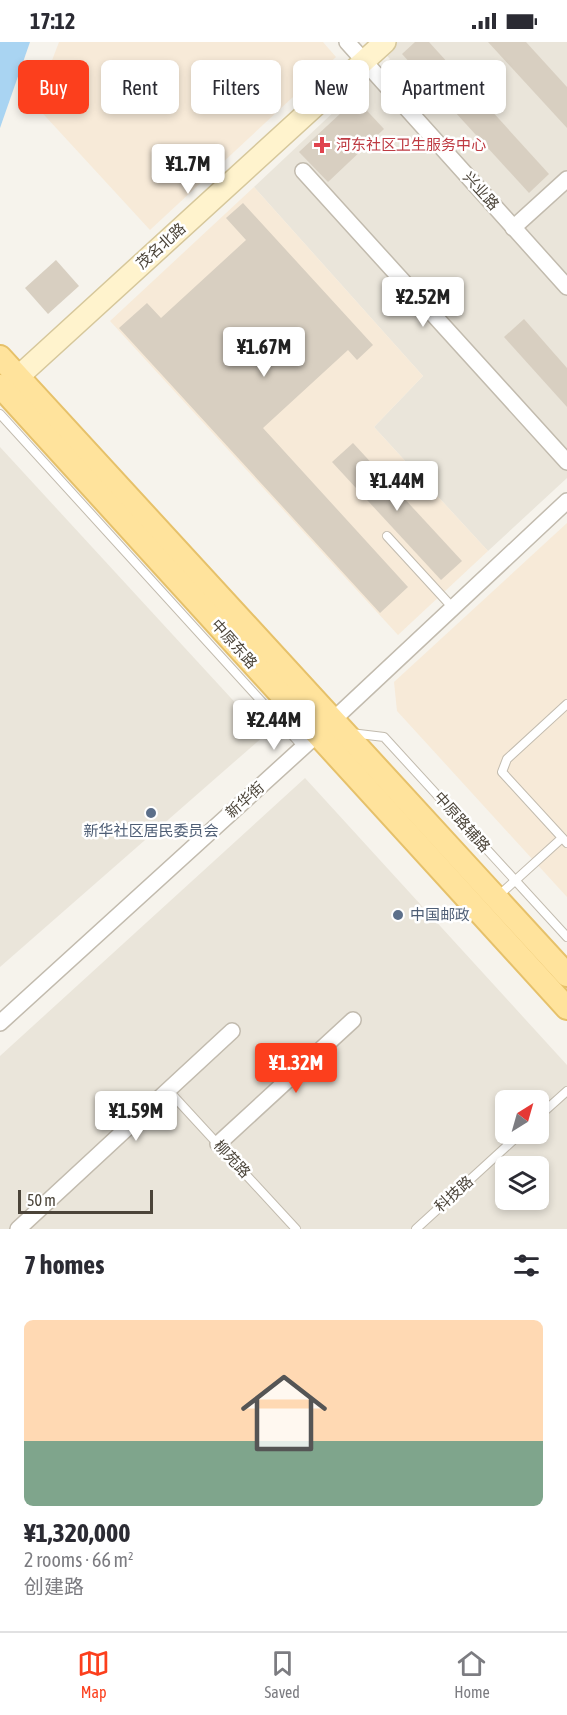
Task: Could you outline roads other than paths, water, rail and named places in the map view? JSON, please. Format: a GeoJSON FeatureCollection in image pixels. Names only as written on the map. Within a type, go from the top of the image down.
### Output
{"type":"FeatureCollection","features":[{"type":"Feature","properties":{"kind":"main road","name":"中原东路"},"geometry":{"type":"LineString","coordinates":[[0,357],[9,381],[567,1008]]}},
{"type":"Feature","properties":{"kind":"main road","name":"中原东路"},"geometry":{"type":"LineString","coordinates":[[324,733],[496,898],[567,975]]}},
{"type":"Feature","properties":{"kind":"street","name":"兴业路"},"geometry":{"type":"LineString","coordinates":[[346,42],[363,60]]}},
{"type":"Feature","properties":{"kind":"street","name":"茂名北路"},"geometry":{"type":"LineString","coordinates":[[365,60],[385,42]]}},
{"type":"Feature","properties":{"kind":"street","name":"兴业路"},"geometry":{"type":"LineString","coordinates":[[369,67],[567,287]]}},
{"type":"Feature","properties":{"kind":"street","name":"茂名北路"},"geometry":{"type":"LineString","coordinates":[[9,381],[305,114]]}},
{"type":"Feature","properties":{"kind":"street"},"geometry":{"type":"LineString","coordinates":[[303,171],[567,462]]}},
{"type":"Feature","properties":{"kind":"street"},"geometry":{"type":"LineString","coordinates":[[513,228],[567,179]]}},
{"type":"Feature","properties":{"kind":"street","name":"新华街"},"geometry":{"type":"LineString","coordinates":[[0,1023],[324,733],[567,501]]}},
{"type":"Feature","properties":{"kind":"street"},"geometry":{"type":"LineString","coordinates":[[218,1144],[353,1020]]}},
{"type":"Feature","properties":{"kind":"street"},"geometry":{"type":"LineString","coordinates":[[18,1229],[232,1030]]}},
{"type":"Feature","properties":{"kind":"lane"},"geometry":{"type":"LineString","coordinates":[[0,414],[324,733]]}},
{"type":"Feature","properties":{"kind":"lane"},"geometry":{"type":"LineString","coordinates":[[387,536],[453,608]]}},
{"type":"Feature","properties":{"kind":"lane"},"geometry":{"type":"LineString","coordinates":[[496,898],[565,840],[502,772],[507,759],[567,704]]}},
{"type":"Feature","properties":{"kind":"lane","name":"中原路辅路"},"geometry":{"type":"LineString","coordinates":[[324,733],[384,737],[567,937]]}},
{"type":"Feature","properties":{"kind":"lane","name":"柳苑路"},"geometry":{"type":"LineString","coordinates":[[168,1090],[296,1229]]}},
{"type":"Feature","properties":{"kind":"lane"},"geometry":{"type":"LineString","coordinates":[[549,1107],[567,1091]]}},
{"type":"Feature","properties":{"kind":"lane","name":"科技路"},"geometry":{"type":"LineString","coordinates":[[416,1229],[509,1144]]}},
{"type":"Feature","properties":{"kind":"water"},"geometry":{"type":"Polygon","coordinates":[[[0,42],[30,42],[24,60],[18,60],[18,76],[0,128],[0,42]]]}},
{"type":"Feature","properties":{"kind":"place","name":"河东社区卫生服务中心"},"geometry":{"type":"Point","coordinates":[322,145]}},
{"type":"Feature","properties":{"kind":"place","name":"新华社区居民委员会"},"geometry":{"type":"Point","coordinates":[151,813]}},
{"type":"Feature","properties":{"kind":"place","name":"中国邮政"},"geometry":{"type":"Point","coordinates":[398,915]}}]}
